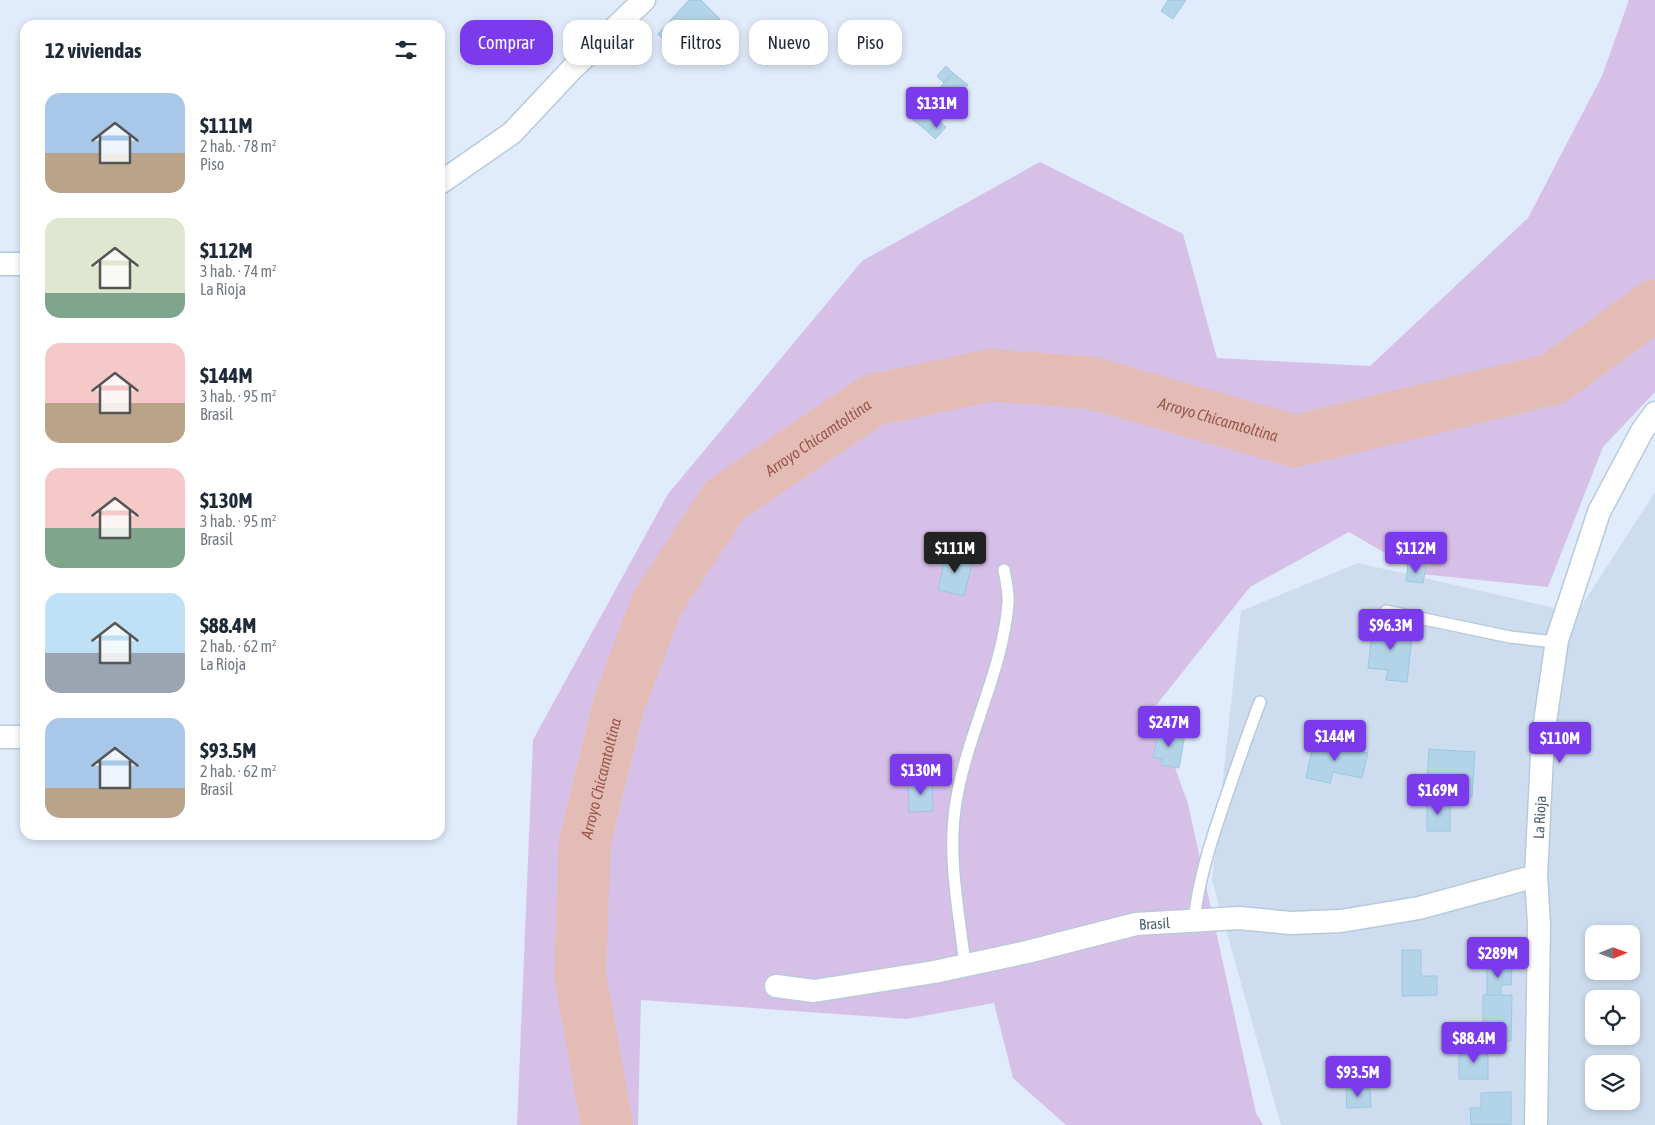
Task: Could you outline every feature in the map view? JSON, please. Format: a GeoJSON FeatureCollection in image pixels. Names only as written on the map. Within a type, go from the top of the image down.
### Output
{"type":"FeatureCollection","features":[{"type":"Feature","properties":{"kind":"street"},"geometry":{"type":"LineString","coordinates":[[445,180],[512,133],[571,70],[644,0]]}},
{"type":"Feature","properties":{"kind":"street"},"geometry":{"type":"LineString","coordinates":[[0,264],[20,264]]}},
{"type":"Feature","properties":{"kind":"street","name":"La Rioja"},"geometry":{"type":"LineString","coordinates":[[1536,1125],[1539,924],[1536,876],[1543,736],[1557,640],[1599,512],[1642,431],[1655,413]]}},
{"type":"Feature","properties":{"kind":"street"},"geometry":{"type":"LineString","coordinates":[[0,736],[20,737]]}},
{"type":"Feature","properties":{"kind":"street","name":"Brasil"},"geometry":{"type":"LineString","coordinates":[[776,986],[814,991],[965,965],[1028,952],[1136,924],[1239,918],[1290,923],[1342,921],[1419,908],[1536,876]]}},
{"type":"Feature","properties":{"kind":"lane"},"geometry":{"type":"LineString","coordinates":[[965,965],[953,848],[956,803],[975,728],[998,661],[1008,602],[1004,570]]}},
{"type":"Feature","properties":{"kind":"lane"},"geometry":{"type":"LineString","coordinates":[[1386,611],[1510,637],[1545,641],[1557,640]]}},
{"type":"Feature","properties":{"kind":"lane"},"geometry":{"type":"LineString","coordinates":[[1194,922],[1208,850],[1242,748],[1260,702]]}},
{"type":"Feature","properties":{"kind":"shaded area"},"geometry":{"type":"Polygon","coordinates":[[[1629,0],[1655,0],[1655,392],[1603,447],[1548,587],[1421,574],[1349,532],[1250,587],[1154,708],[1188,804],[1256,1113],[1263,1125],[1066,1125],[1013,1078],[994,1003],[907,1019],[641,1000],[638,1125],[517,1125],[533,740],[668,494],[862,261],[1040,162],[1183,234],[1217,358],[1370,366],[1528,218],[1602,76],[1629,0]]]}},
{"type":"Feature","properties":{"kind":"shaded area"},"geometry":{"type":"Polygon","coordinates":[[[1655,492],[1655,1125],[1281,1125],[1212,880],[1241,611],[1358,563],[1577,613],[1655,492]]]}},
{"type":"Feature","properties":{"kind":"building"},"geometry":{"type":"Polygon","coordinates":[[[689,0],[701,0],[720,19],[719,20],[671,20],[689,0]]]}},
{"type":"Feature","properties":{"kind":"building"},"geometry":{"type":"Polygon","coordinates":[[[1168,0],[1186,0],[1173,19],[1161,11],[1168,0]]]}},
{"type":"Feature","properties":{"kind":"building"},"geometry":{"type":"Polygon","coordinates":[[[662,30],[662,38],[658,34],[662,30]]]}},
{"type":"Feature","properties":{"kind":"building"},"geometry":{"type":"Polygon","coordinates":[[[946,66],[953,73],[944,83],[937,76],[946,66]]]}},
{"type":"Feature","properties":{"kind":"building"},"geometry":{"type":"Polygon","coordinates":[[[953,73],[968,85],[928,132],[912,119],[953,73]]]}},
{"type":"Feature","properties":{"kind":"building"},"geometry":{"type":"Polygon","coordinates":[[[938,120],[946,127],[935,139],[928,132],[938,120]]]}},
{"type":"Feature","properties":{"kind":"building"},"geometry":{"type":"Polygon","coordinates":[[[946,553],[973,559],[964,596],[938,590],[946,553]]]}},
{"type":"Feature","properties":{"kind":"building"},"geometry":{"type":"Polygon","coordinates":[[[1408,564],[1426,567],[1423,583],[1406,581],[1408,564]]]}},
{"type":"Feature","properties":{"kind":"building"},"geometry":{"type":"Polygon","coordinates":[[[1373,623],[1413,628],[1407,682],[1386,680],[1388,670],[1368,668],[1373,623]]]}},
{"type":"Feature","properties":{"kind":"building"},"geometry":{"type":"Polygon","coordinates":[[[1159,729],[1185,734],[1179,768],[1161,765],[1162,759],[1153,757],[1159,729]]]}},
{"type":"Feature","properties":{"kind":"building"},"geometry":{"type":"Polygon","coordinates":[[[1314,740],[1368,753],[1362,778],[1333,772],[1330,783],[1306,778],[1314,740]]]}},
{"type":"Feature","properties":{"kind":"building"},"geometry":{"type":"Polygon","coordinates":[[[1429,749],[1475,752],[1472,797],[1447,796],[1447,799],[1426,798],[1429,749]]]}},
{"type":"Feature","properties":{"kind":"building"},"geometry":{"type":"Polygon","coordinates":[[[932,780],[933,811],[909,812],[908,781],[932,780]]]}},
{"type":"Feature","properties":{"kind":"building"},"geometry":{"type":"Polygon","coordinates":[[[1427,801],[1450,801],[1450,831],[1427,831],[1427,801]]]}},
{"type":"Feature","properties":{"kind":"building"},"geometry":{"type":"Polygon","coordinates":[[[1402,950],[1421,950],[1421,976],[1437,976],[1437,995],[1402,996],[1402,950]]]}},
{"type":"Feature","properties":{"kind":"building"},"geometry":{"type":"Polygon","coordinates":[[[1487,966],[1512,966],[1511,985],[1501,985],[1501,996],[1487,995],[1487,966]]]}},
{"type":"Feature","properties":{"kind":"building"},"geometry":{"type":"Polygon","coordinates":[[[1483,995],[1512,995],[1511,1041],[1483,1042],[1483,995]]]}},
{"type":"Feature","properties":{"kind":"building"},"geometry":{"type":"Polygon","coordinates":[[[1459,1048],[1488,1048],[1488,1079],[1459,1079],[1459,1048]]]}},
{"type":"Feature","properties":{"kind":"building"},"geometry":{"type":"Polygon","coordinates":[[[1346,1089],[1370,1089],[1371,1107],[1347,1108],[1346,1089]]]}},
{"type":"Feature","properties":{"kind":"building"},"geometry":{"type":"Polygon","coordinates":[[[1511,1092],[1511,1125],[1471,1125],[1470,1108],[1481,1108],[1481,1093],[1511,1092]]]}},
{"type":"Feature","properties":{"kind":"waterway","name":"Arroyo Chicamtoltina"},"geometry":{"type":"LineString","coordinates":[[607,1125],[580,975],[585,841],[619,704],[657,603],[725,500],[873,400],[992,375],[1092,383],[1295,441],[1553,379],[1655,305]]}}]}
